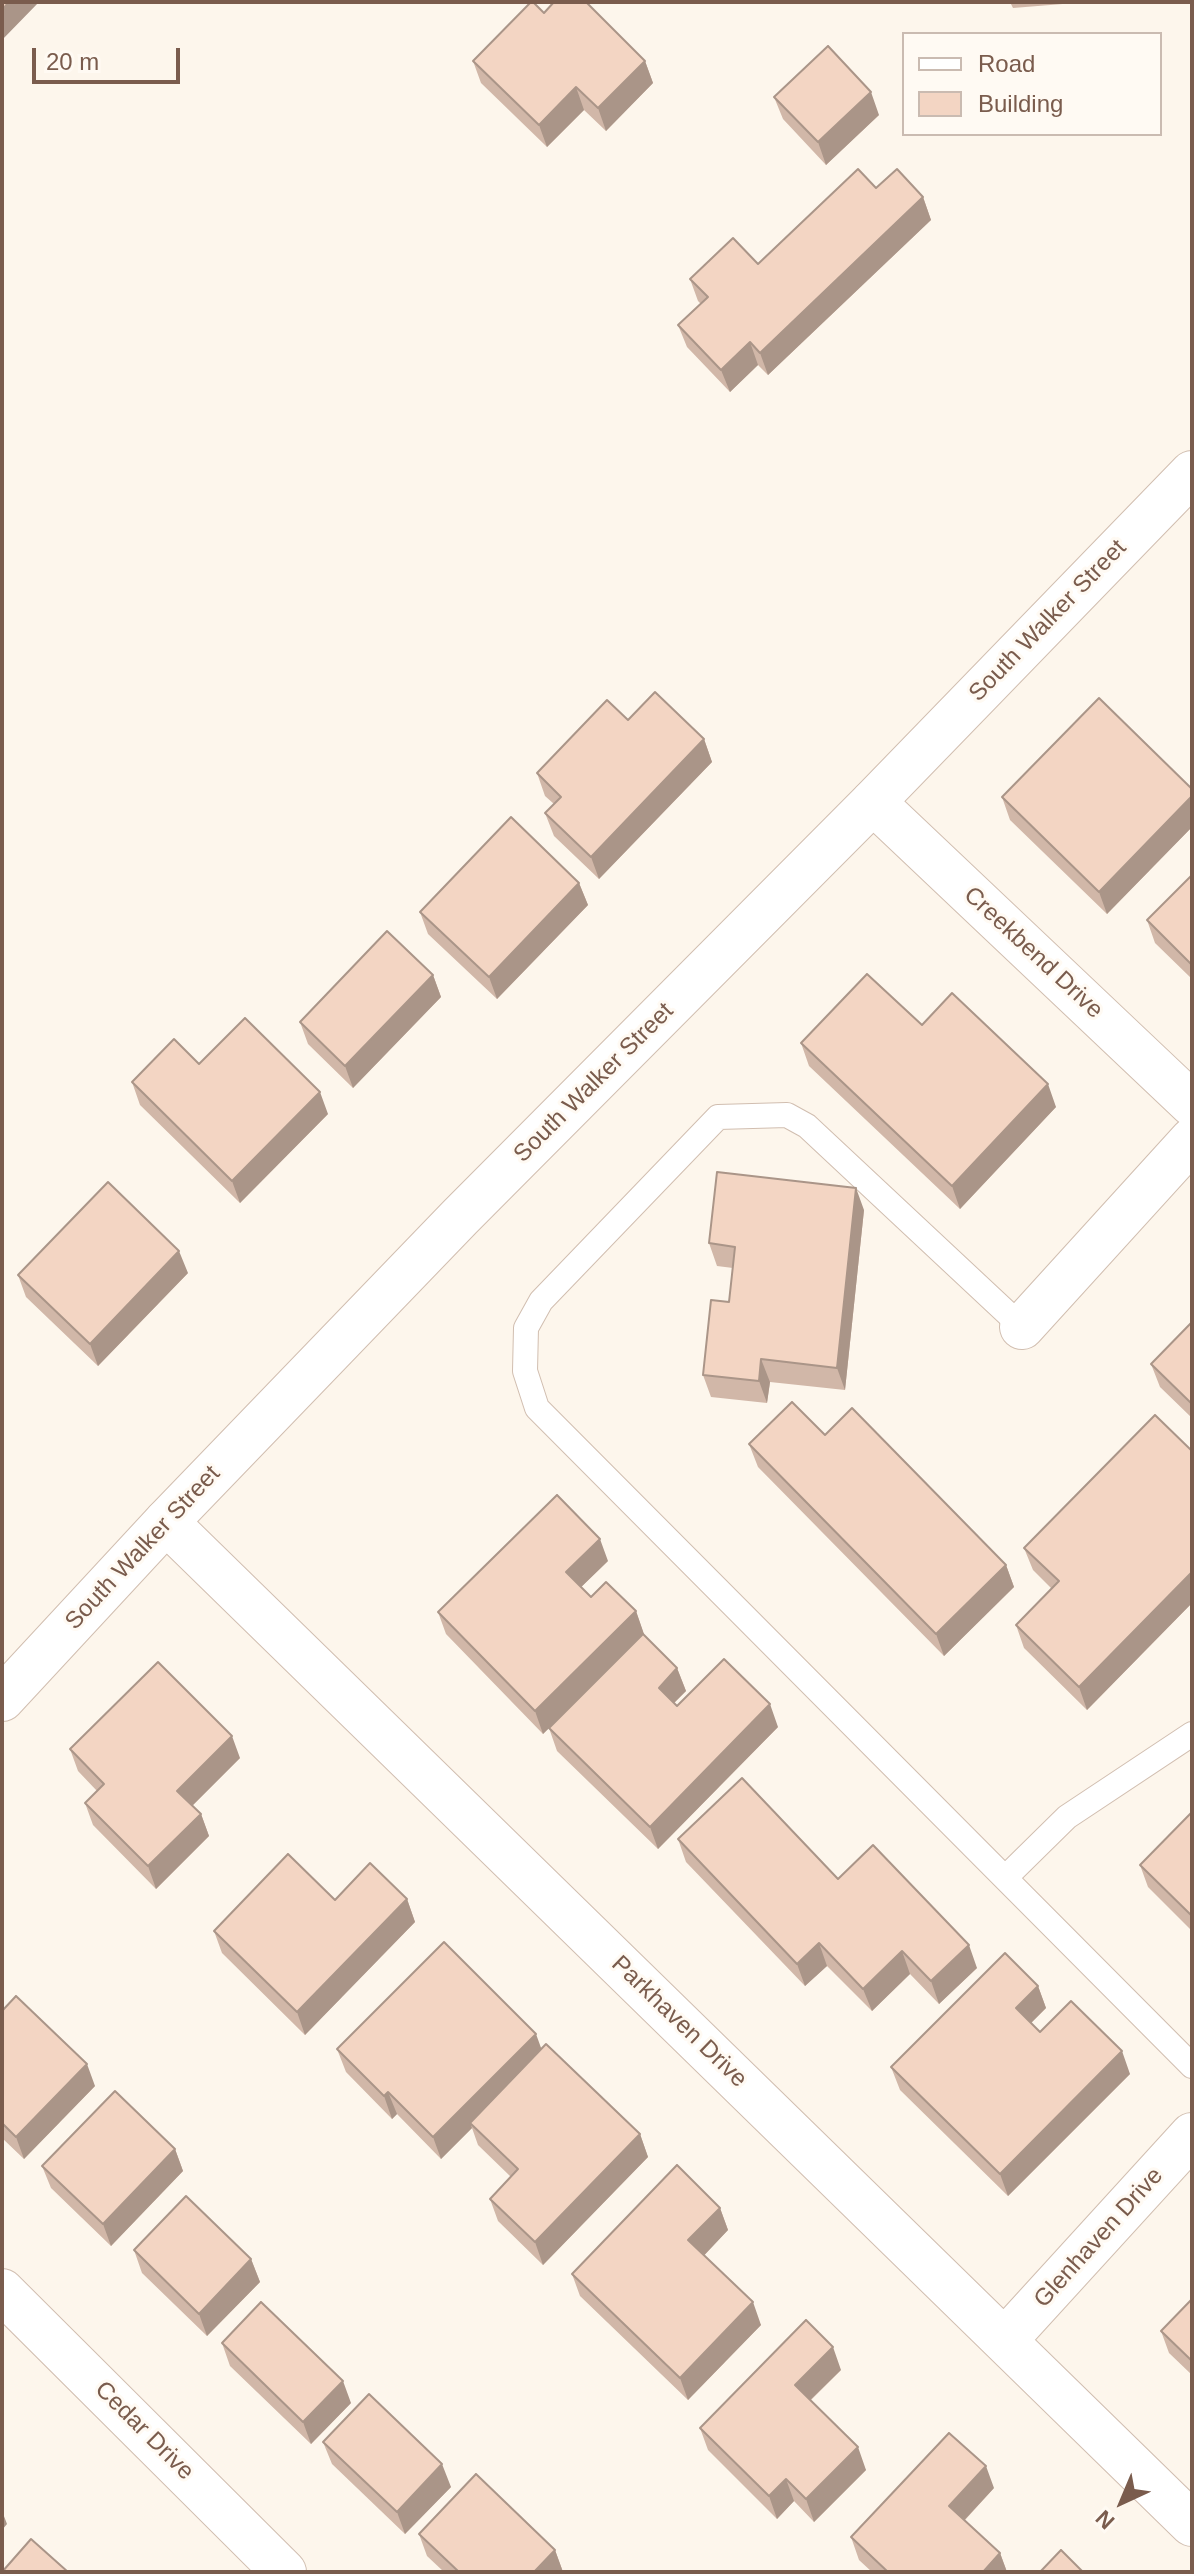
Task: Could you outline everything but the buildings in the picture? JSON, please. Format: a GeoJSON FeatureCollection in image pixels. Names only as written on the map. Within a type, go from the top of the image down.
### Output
{"type":"FeatureCollection","features":[{"type":"Feature","properties":{"kind":"street","name":"South Walker Street"},"geometry":{"type":"LineString","coordinates":[[2,1699],[166,1522],[460,1217],[873,802],[1192,473]]}},
{"type":"Feature","properties":{"kind":"street","name":"Creekbend Drive"},"geometry":{"type":"LineString","coordinates":[[873,802],[1192,1104]]}},
{"type":"Feature","properties":{"kind":"street"},"geometry":{"type":"LineString","coordinates":[[1022,1327],[1192,1140]]}},
{"type":"Feature","properties":{"kind":"street","name":"Parkhaven Drive"},"geometry":{"type":"LineString","coordinates":[[166,1522],[1192,2524]]}},
{"type":"Feature","properties":{"kind":"street","name":"Glenhaven Drive"},"geometry":{"type":"LineString","coordinates":[[1005,2340],[1192,2135]]}},
{"type":"Feature","properties":{"kind":"street","name":"Cedar Drive"},"geometry":{"type":"LineString","coordinates":[[2,2291],[284,2572]]}},
{"type":"Feature","properties":{"kind":"lane"},"geometry":{"type":"LineString","coordinates":[[1022,1327],[807,1126],[787,1115],[718,1117],[541,1301],[526,1328],[525,1371],[537,1408],[1192,2066]]}},
{"type":"Feature","properties":{"kind":"lane"},"geometry":{"type":"LineString","coordinates":[[1005,1878],[1067,1817],[1192,1734]]}}]}
